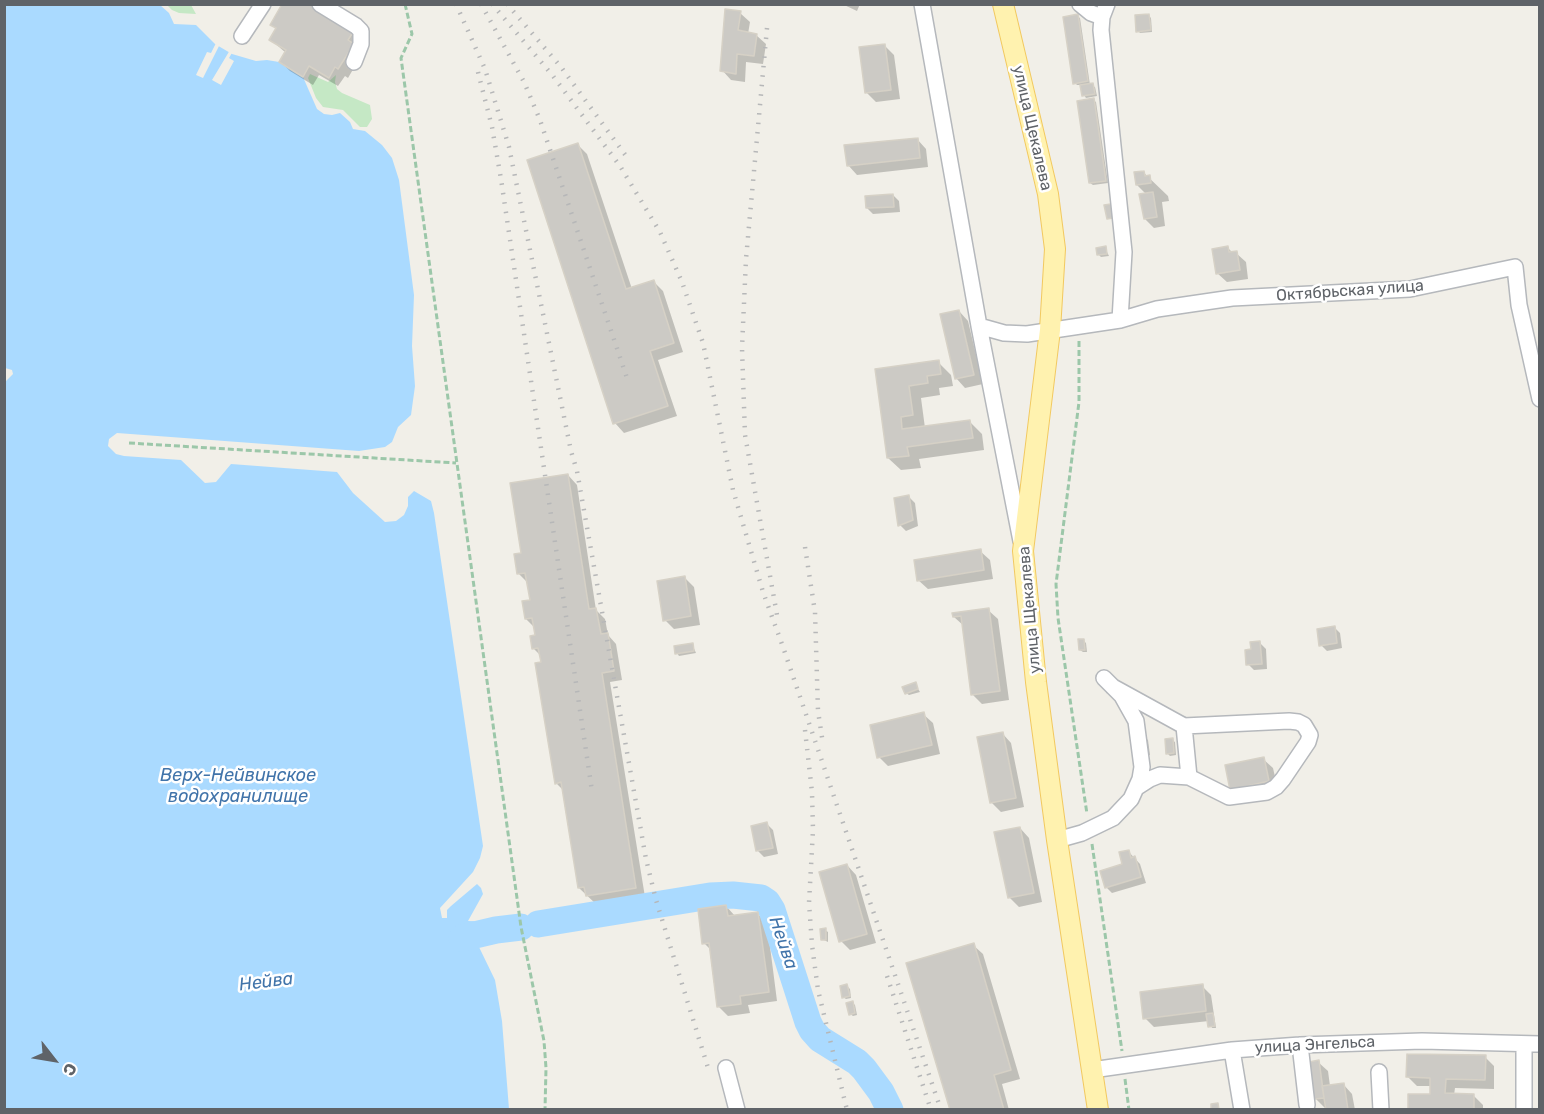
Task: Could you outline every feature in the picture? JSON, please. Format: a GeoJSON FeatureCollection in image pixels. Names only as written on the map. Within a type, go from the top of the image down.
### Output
{"type":"FeatureCollection","features":[{"type":"Feature","properties":{"kind":"main road","name":"улица Щекалева"},"geometry":{"type":"LineString","coordinates":[[1003,4],[1048,194],[1055,249],[1050,330],[1023,551],[1036,682],[1057,840],[1098,1110]]}},
{"type":"Feature","properties":{"kind":"street"},"geometry":{"type":"LineString","coordinates":[[242,36],[263,4]]}},
{"type":"Feature","properties":{"kind":"street"},"geometry":{"type":"LineString","coordinates":[[320,4],[361,31],[362,44],[354,62]]}},
{"type":"Feature","properties":{"kind":"street"},"geometry":{"type":"LineString","coordinates":[[922,4],[979,326],[1023,551]]}},
{"type":"Feature","properties":{"kind":"street"},"geometry":{"type":"LineString","coordinates":[[1080,4],[1091,13],[1104,10],[1101,30],[1124,252],[1120,320]]}},
{"type":"Feature","properties":{"kind":"street","name":"Октябрьская улица"},"geometry":{"type":"LineString","coordinates":[[979,326],[1004,333],[1027,334],[1120,320],[1157,309],[1232,298],[1410,289],[1515,267],[1519,305],[1539,399]]}},
{"type":"Feature","properties":{"kind":"street"},"geometry":{"type":"LineString","coordinates":[[1057,840],[1102,825],[1122,810],[1136,788],[1142,767],[1138,733],[1131,711],[1122,696],[1109,683],[1184,726],[1288,722],[1304,725],[1310,735],[1308,742],[1283,779],[1267,792],[1229,797],[1190,777],[1160,775],[1136,788]]}},
{"type":"Feature","properties":{"kind":"street"},"geometry":{"type":"LineString","coordinates":[[1184,726],[1190,777]]}},
{"type":"Feature","properties":{"kind":"street","name":"улица Энгельса"},"geometry":{"type":"LineString","coordinates":[[1092,1070],[1232,1050],[1300,1045],[1422,1041],[1532,1044]]}},
{"type":"Feature","properties":{"kind":"street"},"geometry":{"type":"LineString","coordinates":[[1524,1110],[1532,1044]]}},
{"type":"Feature","properties":{"kind":"street"},"geometry":{"type":"LineString","coordinates":[[1300,1045],[1307,1105]]}},
{"type":"Feature","properties":{"kind":"street"},"geometry":{"type":"LineString","coordinates":[[1232,1050],[1242,1110]]}},
{"type":"Feature","properties":{"kind":"street"},"geometry":{"type":"LineString","coordinates":[[726,1068],[737,1110]]}},
{"type":"Feature","properties":{"kind":"street"},"geometry":{"type":"LineString","coordinates":[[1379,1072],[1381,1110]]}},
{"type":"Feature","properties":{"kind":"path"},"geometry":{"type":"LineString","coordinates":[[405,4],[412,34],[401,58],[521,927],[544,1041],[545,1110]]}},
{"type":"Feature","properties":{"kind":"path"},"geometry":{"type":"LineString","coordinates":[[1078,326],[1079,402],[1056,584],[1058,618],[1129,1110]]}},
{"type":"Feature","properties":{"kind":"path"},"geometry":{"type":"LineString","coordinates":[[129,443],[456,463]]}},
{"type":"Feature","properties":{"kind":"green space"},"geometry":{"type":"Polygon","coordinates":[[[167,5],[191,5],[196,14],[179,13],[167,5]]]}},
{"type":"Feature","properties":{"kind":"green space"},"geometry":{"type":"Polygon","coordinates":[[[310,74],[328,82],[336,75],[337,89],[370,105],[372,119],[367,127],[360,127],[343,110],[323,107],[316,98],[308,78],[310,74]]]}},
{"type":"Feature","properties":{"kind":"water","name":"Верх-Нейвинское водохранилище"},"geometry":{"type":"Polygon","coordinates":[[[5,5],[160,5],[169,13],[174,24],[196,25],[215,44],[232,54],[256,61],[279,62],[303,77],[317,109],[324,114],[340,113],[350,122],[353,129],[365,131],[382,145],[392,158],[399,180],[414,295],[412,346],[415,386],[411,415],[398,427],[392,442],[385,447],[359,451],[117,433],[109,439],[108,446],[116,454],[124,456],[181,460],[205,483],[216,482],[231,464],[337,472],[353,493],[385,522],[396,521],[404,515],[408,506],[408,497],[414,491],[431,501],[483,846],[473,872],[440,908],[442,918],[447,918],[447,910],[477,884],[483,894],[468,921],[496,922],[498,943],[479,947],[495,980],[502,1021],[509,1109],[5,1109],[4,383],[13,374],[12,370],[5,368],[5,5]]]}},
{"type":"Feature","properties":{"kind":"pier"},"geometry":{"type":"Polygon","coordinates":[[[217,41],[220,44],[203,78],[196,75],[207,52],[211,53],[217,41]]]}},
{"type":"Feature","properties":{"kind":"pier"},"geometry":{"type":"Polygon","coordinates":[[[230,50],[233,51],[229,58],[234,61],[221,85],[212,80],[230,50]]]}},
{"type":"Feature","properties":{"kind":"building"},"geometry":{"type":"Polygon","coordinates":[[[282,4],[314,4],[355,29],[348,40],[354,44],[338,69],[335,67],[329,78],[309,66],[303,77],[279,62],[286,50],[269,40],[276,28],[270,25],[282,4]]]}},
{"type":"Feature","properties":{"kind":"building"},"geometry":{"type":"Polygon","coordinates":[[[725,9],[741,11],[738,30],[757,34],[754,56],[737,54],[736,74],[720,71],[725,9]]]}},
{"type":"Feature","properties":{"kind":"building"},"geometry":{"type":"Polygon","coordinates":[[[1078,14],[1088,81],[1073,84],[1063,17],[1078,14]]]}},
{"type":"Feature","properties":{"kind":"building"},"geometry":{"type":"Polygon","coordinates":[[[1149,14],[1151,30],[1136,32],[1135,15],[1149,14]]]}},
{"type":"Feature","properties":{"kind":"building"},"geometry":{"type":"Polygon","coordinates":[[[885,44],[891,90],[865,93],[859,47],[885,44]]]}},
{"type":"Feature","properties":{"kind":"building"},"geometry":{"type":"Polygon","coordinates":[[[1093,83],[1095,94],[1082,96],[1080,85],[1093,83]]]}},
{"type":"Feature","properties":{"kind":"building"},"geometry":{"type":"Polygon","coordinates":[[[1094,98],[1106,181],[1089,183],[1077,101],[1094,98]]]}},
{"type":"Feature","properties":{"kind":"building"},"geometry":{"type":"Polygon","coordinates":[[[918,138],[920,158],[847,166],[844,145],[918,138]]]}},
{"type":"Feature","properties":{"kind":"building"},"geometry":{"type":"Polygon","coordinates":[[[578,143],[626,289],[654,280],[674,343],[650,351],[668,406],[613,424],[527,160],[578,143]]]}},
{"type":"Feature","properties":{"kind":"building"},"geometry":{"type":"Polygon","coordinates":[[[1144,171],[1145,176],[1150,175],[1151,183],[1136,185],[1134,172],[1144,171]]]}},
{"type":"Feature","properties":{"kind":"building"},"geometry":{"type":"Polygon","coordinates":[[[1153,192],[1157,217],[1144,219],[1139,194],[1153,192]]]}},
{"type":"Feature","properties":{"kind":"building"},"geometry":{"type":"Polygon","coordinates":[[[893,194],[894,207],[866,208],[865,196],[893,194]]]}},
{"type":"Feature","properties":{"kind":"building"},"geometry":{"type":"Polygon","coordinates":[[[1111,204],[1113,218],[1107,219],[1104,205],[1111,204]]]}},
{"type":"Feature","properties":{"kind":"building"},"geometry":{"type":"Polygon","coordinates":[[[1106,246],[1107,254],[1097,255],[1096,248],[1106,246]]]}},
{"type":"Feature","properties":{"kind":"building"},"geometry":{"type":"Polygon","coordinates":[[[1228,246],[1229,252],[1237,251],[1240,270],[1216,274],[1212,249],[1228,246]]]}},
{"type":"Feature","properties":{"kind":"building"},"geometry":{"type":"Polygon","coordinates":[[[959,310],[974,375],[955,379],[940,314],[959,310]]]}},
{"type":"Feature","properties":{"kind":"building"},"geometry":{"type":"Polygon","coordinates":[[[939,360],[941,374],[927,376],[928,383],[909,386],[913,415],[901,417],[902,429],[970,420],[973,438],[907,447],[909,456],[887,458],[875,369],[939,360]]]}},
{"type":"Feature","properties":{"kind":"building"},"geometry":{"type":"Polygon","coordinates":[[[568,474],[589,609],[596,608],[601,634],[608,633],[614,671],[602,673],[636,888],[586,896],[584,887],[578,888],[561,782],[555,784],[535,663],[541,662],[538,648],[532,649],[530,636],[535,635],[532,618],[525,619],[522,601],[530,600],[525,573],[517,574],[514,554],[521,553],[510,483],[568,474]]]}},
{"type":"Feature","properties":{"kind":"building"},"geometry":{"type":"Polygon","coordinates":[[[909,495],[913,520],[898,526],[894,498],[909,495]]]}},
{"type":"Feature","properties":{"kind":"building"},"geometry":{"type":"Polygon","coordinates":[[[981,549],[984,570],[917,581],[914,560],[981,549]]]}},
{"type":"Feature","properties":{"kind":"building"},"geometry":{"type":"Polygon","coordinates":[[[685,576],[691,616],[663,621],[657,581],[685,576]]]}},
{"type":"Feature","properties":{"kind":"building"},"geometry":{"type":"Polygon","coordinates":[[[989,608],[1000,691],[971,695],[961,616],[953,617],[952,613],[989,608]]]}},
{"type":"Feature","properties":{"kind":"building"},"geometry":{"type":"Polygon","coordinates":[[[1335,626],[1337,643],[1319,646],[1317,629],[1335,626]]]}},
{"type":"Feature","properties":{"kind":"building"},"geometry":{"type":"Polygon","coordinates":[[[1078,639],[1084,639],[1085,650],[1079,650],[1078,639]]]}},
{"type":"Feature","properties":{"kind":"building"},"geometry":{"type":"Polygon","coordinates":[[[1260,641],[1262,664],[1246,665],[1245,650],[1251,649],[1250,642],[1260,641]]]}},
{"type":"Feature","properties":{"kind":"building"},"geometry":{"type":"Polygon","coordinates":[[[693,643],[694,651],[675,654],[674,646],[693,643]]]}},
{"type":"Feature","properties":{"kind":"building"},"geometry":{"type":"Polygon","coordinates":[[[916,682],[918,689],[905,694],[902,687],[916,682]]]}},
{"type":"Feature","properties":{"kind":"building"},"geometry":{"type":"Polygon","coordinates":[[[924,712],[932,745],[877,758],[870,725],[924,712]]]}},
{"type":"Feature","properties":{"kind":"building"},"geometry":{"type":"Polygon","coordinates":[[[1003,732],[1016,798],[990,803],[977,737],[1003,732]]]}},
{"type":"Feature","properties":{"kind":"building"},"geometry":{"type":"Polygon","coordinates":[[[1173,738],[1174,753],[1166,754],[1165,739],[1173,738]]]}},
{"type":"Feature","properties":{"kind":"building"},"geometry":{"type":"Polygon","coordinates":[[[1264,757],[1269,781],[1230,790],[1225,765],[1264,757]]]}},
{"type":"Feature","properties":{"kind":"building"},"geometry":{"type":"Polygon","coordinates":[[[767,822],[773,848],[756,851],[751,826],[767,822]]]}},
{"type":"Feature","properties":{"kind":"building"},"geometry":{"type":"Polygon","coordinates":[[[1020,827],[1034,893],[1008,898],[994,832],[1020,827]]]}},
{"type":"Feature","properties":{"kind":"building"},"geometry":{"type":"Polygon","coordinates":[[[1129,850],[1131,858],[1135,856],[1141,877],[1105,888],[1100,871],[1122,864],[1119,852],[1129,850]]]}},
{"type":"Feature","properties":{"kind":"building"},"geometry":{"type":"Polygon","coordinates":[[[847,864],[867,934],[839,942],[819,872],[847,864]]]}},
{"type":"Feature","properties":{"kind":"building"},"geometry":{"type":"Polygon","coordinates":[[[726,905],[728,916],[758,912],[769,992],[740,996],[741,1004],[717,1007],[709,943],[702,944],[698,909],[726,905]]]}},
{"type":"Feature","properties":{"kind":"building"},"geometry":{"type":"Polygon","coordinates":[[[826,928],[826,940],[821,940],[820,929],[826,928]]]}},
{"type":"Feature","properties":{"kind":"building"},"geometry":{"type":"Polygon","coordinates":[[[974,943],[1011,1070],[994,1075],[1004,1110],[950,1110],[906,963],[974,943]]]}},
{"type":"Feature","properties":{"kind":"building"},"geometry":{"type":"Polygon","coordinates":[[[847,984],[850,996],[842,998],[840,986],[847,984]]]}},
{"type":"Feature","properties":{"kind":"building"},"geometry":{"type":"Polygon","coordinates":[[[1203,984],[1206,1011],[1143,1019],[1140,992],[1203,984]]]}},
{"type":"Feature","properties":{"kind":"building"},"geometry":{"type":"Polygon","coordinates":[[[853,1001],[855,1013],[849,1015],[846,1003],[853,1001]]]}},
{"type":"Feature","properties":{"kind":"building"},"geometry":{"type":"Polygon","coordinates":[[[1213,1013],[1215,1026],[1208,1027],[1206,1014],[1213,1013]]]}},
{"type":"Feature","properties":{"kind":"building"},"geometry":{"type":"Polygon","coordinates":[[[1407,1054],[1486,1055],[1485,1080],[1446,1079],[1445,1093],[1474,1094],[1474,1110],[1408,1110],[1408,1094],[1430,1094],[1430,1078],[1406,1077],[1407,1054]]]}},
{"type":"Feature","properties":{"kind":"building"},"geometry":{"type":"Polygon","coordinates":[[[1319,1060],[1324,1098],[1314,1099],[1309,1062],[1319,1060]]]}},
{"type":"Feature","properties":{"kind":"building"},"geometry":{"type":"Polygon","coordinates":[[[1344,1083],[1348,1110],[1326,1110],[1322,1086],[1344,1083]]]}},
{"type":"Feature","properties":{"kind":"building"},"geometry":{"type":"Polygon","coordinates":[[[1218,1103],[1219,1110],[1211,1110],[1211,1104],[1218,1103]]]}},
{"type":"Feature","properties":{"kind":"waterway","name":"Нейва"},"geometry":{"type":"LineString","coordinates":[[538,924],[710,896],[733,895],[761,898],[772,910],[812,1030],[820,1039],[857,1062],[864,1069],[881,1092],[890,1110]]}},
{"type":"Feature","properties":{"kind":"waterway","name":"Нейва"},"geometry":{"type":"LineString","coordinates":[[462,938],[521,927]]}},
{"type":"Feature","properties":{"kind":"railway"},"geometry":{"type":"LineString","coordinates":[[456,4],[485,69],[509,147],[577,471],[646,859],[656,900],[709,1071]]}},
{"type":"Feature","properties":{"kind":"railway"},"geometry":{"type":"LineString","coordinates":[[481,4],[524,82],[540,120],[627,378]]}},
{"type":"Feature","properties":{"kind":"railway"},"geometry":{"type":"LineString","coordinates":[[492,4],[553,76],[620,166],[660,232],[682,282],[703,343],[733,490],[763,592],[941,1110]]}},
{"type":"Feature","properties":{"kind":"railway"},"geometry":{"type":"LineString","coordinates":[[507,4],[561,67],[629,160]]}},
{"type":"Feature","properties":{"kind":"railway"},"geometry":{"type":"LineString","coordinates":[[767,28],[746,259],[742,348],[745,435],[777,615]]}},
{"type":"Feature","properties":{"kind":"railway"},"geometry":{"type":"LineString","coordinates":[[478,72],[492,127],[501,179],[592,791]]}},
{"type":"Feature","properties":{"kind":"railway"},"geometry":{"type":"LineString","coordinates":[[805,547],[815,612],[818,711],[823,744]]}},
{"type":"Feature","properties":{"kind":"railway"},"geometry":{"type":"LineString","coordinates":[[805,730],[812,792],[813,830],[809,903],[812,945],[818,990],[847,1110]]}},
{"type":"Feature","properties":{"kind":"railway"},"geometry":{"type":"LineString","coordinates":[[887,976],[931,1110]]}}]}
